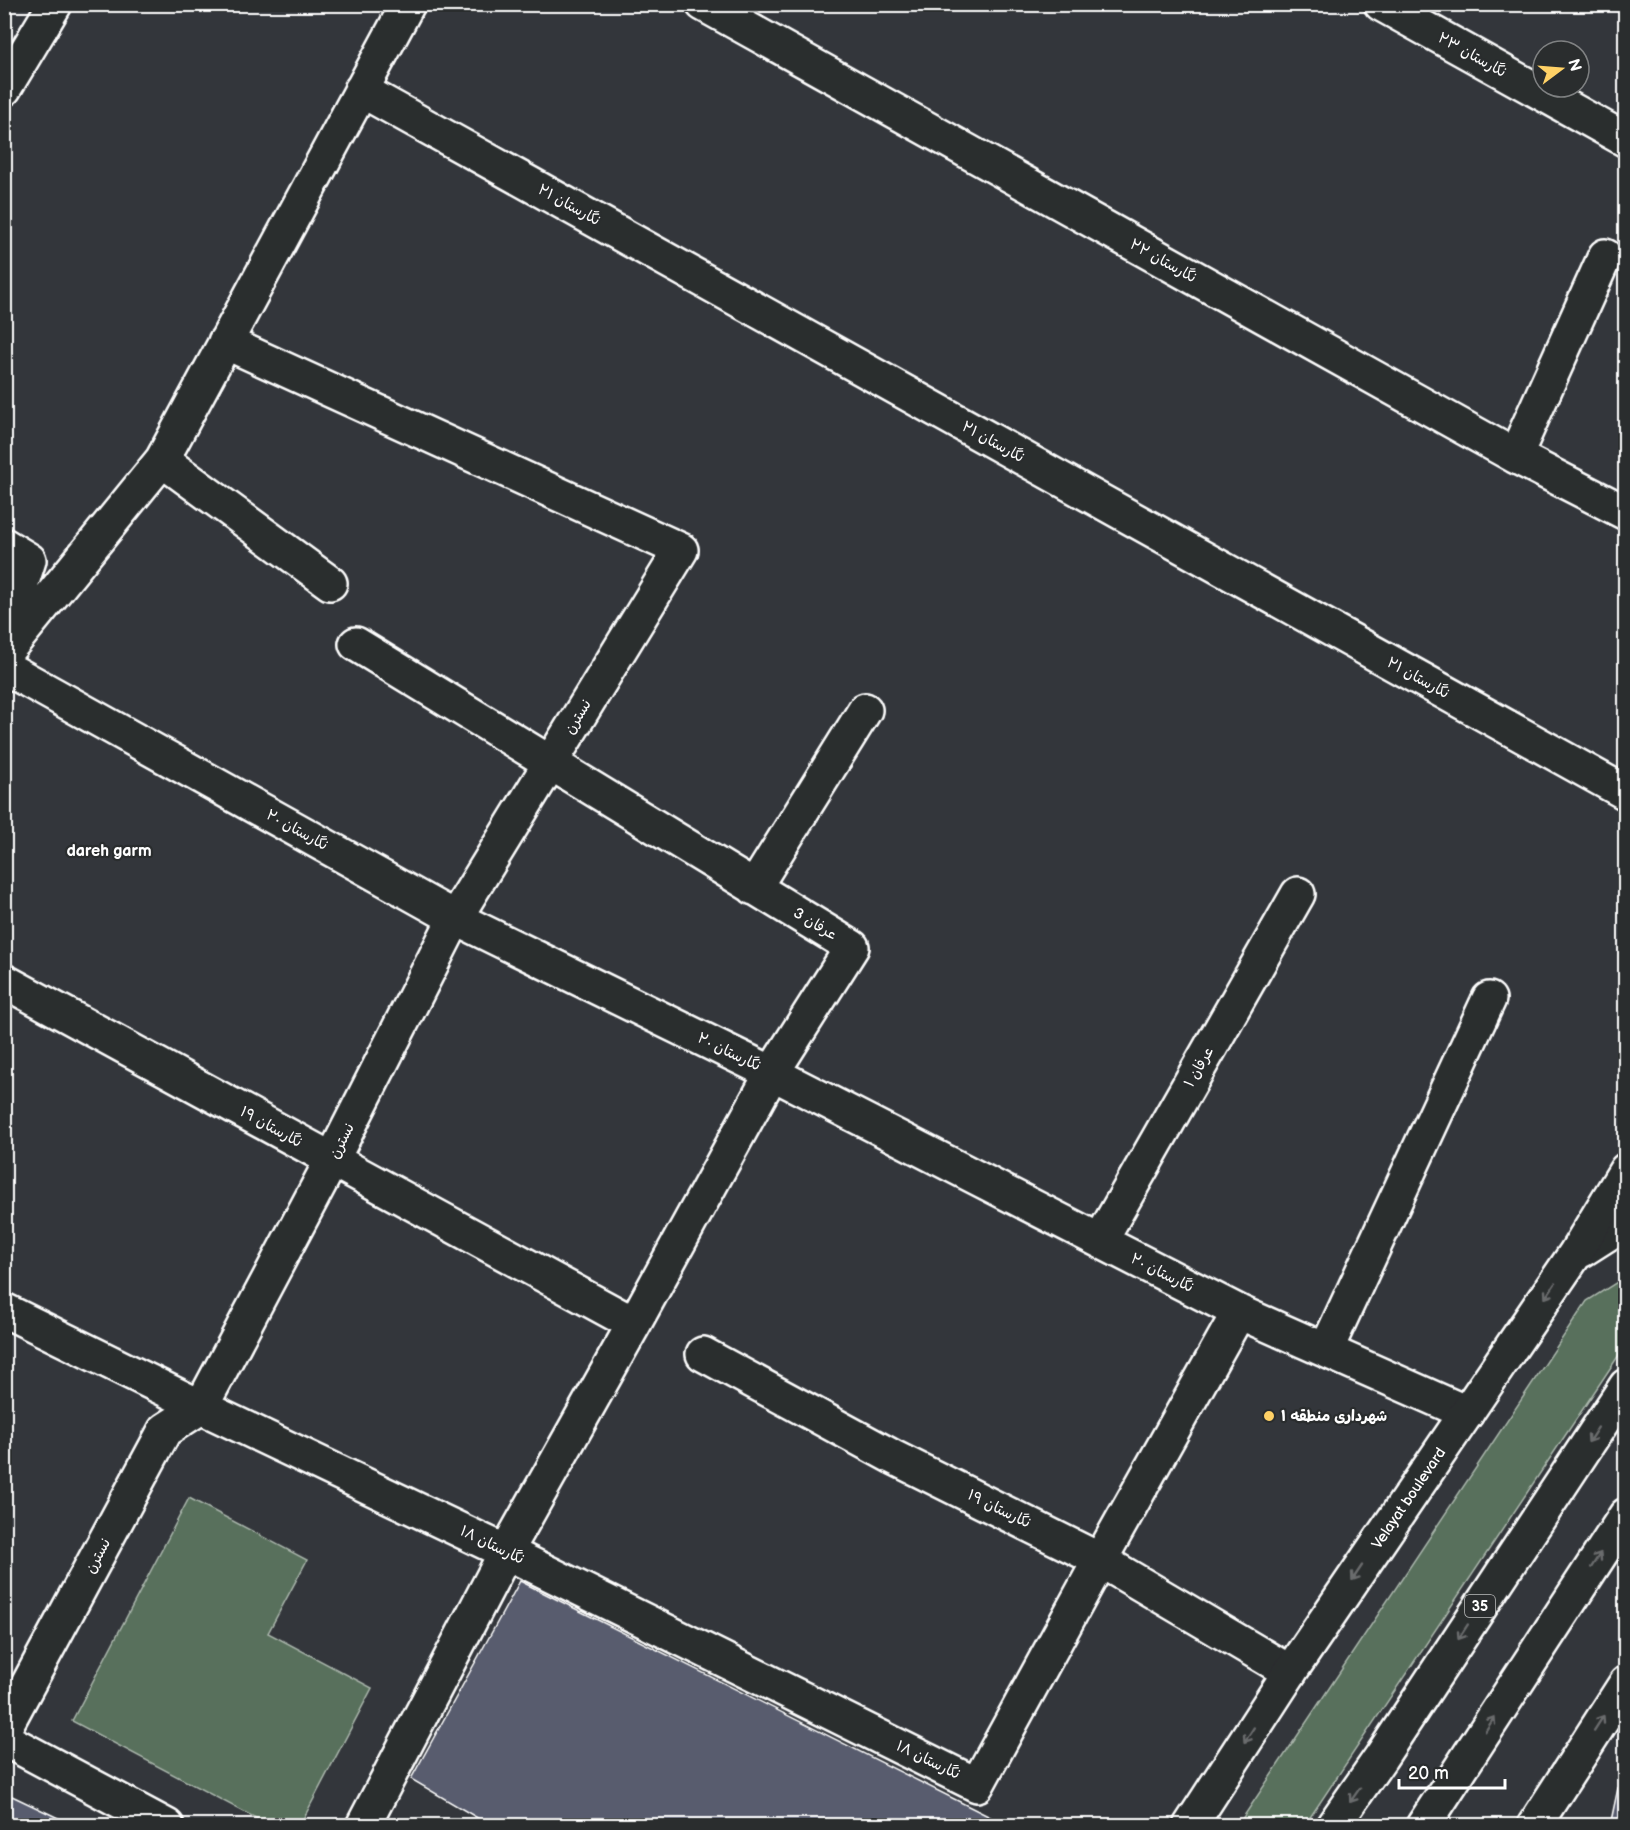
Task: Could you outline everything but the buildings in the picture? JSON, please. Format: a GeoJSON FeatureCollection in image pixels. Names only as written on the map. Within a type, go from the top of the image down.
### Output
{"type":"FeatureCollection","features":[{"type":"Feature","properties":{"kind":"street"},"geometry":{"type":"LineString","coordinates":[[4,89],[55,4]]}},
{"type":"Feature","properties":{"kind":"street"},"geometry":{"type":"LineString","coordinates":[[4,654],[162,460],[408,4]]}},
{"type":"Feature","properties":{"kind":"street","name":"نگارستان ۲۲"},"geometry":{"type":"LineString","coordinates":[[703,4],[1515,456],[1626,513]]}},
{"type":"Feature","properties":{"kind":"street","name":"نگارستان ۲۳"},"geometry":{"type":"LineString","coordinates":[[1381,4],[1626,140]]}},
{"type":"Feature","properties":{"kind":"street","name":"نگارستان ۲۱"},"geometry":{"type":"LineString","coordinates":[[361,90],[1626,793]]}},
{"type":"Feature","properties":{"kind":"street"},"geometry":{"type":"LineString","coordinates":[[1515,456],[1605,256]]}},
{"type":"Feature","properties":{"kind":"street","name":"نسترن"},"geometry":{"type":"LineString","coordinates":[[4,1729],[165,1430],[201,1407],[332,1160],[455,918],[681,550],[225,342]]}},
{"type":"Feature","properties":{"kind":"street"},"geometry":{"type":"LineString","coordinates":[[162,460],[330,583]]}},
{"type":"Feature","properties":{"kind":"street"},"geometry":{"type":"LineString","coordinates":[[4,545],[30,560],[4,639]]}},
{"type":"Feature","properties":{"kind":"street","name":"عرفان 3"},"geometry":{"type":"LineString","coordinates":[[356,644],[852,947],[772,1073]]}},
{"type":"Feature","properties":{"kind":"street","name":"نگارستان ۲۰"},"geometry":{"type":"LineString","coordinates":[[4,667],[455,918],[772,1073],[1239,1312],[1467,1413]]}},
{"type":"Feature","properties":{"kind":"street"},"geometry":{"type":"LineString","coordinates":[[754,888],[865,710]]}},
{"type":"Feature","properties":{"kind":"street","name":"عرفان ۱"},"geometry":{"type":"LineString","coordinates":[[1100,1241],[1298,894]]}},
{"type":"Feature","properties":{"kind":"street","name":"نگارستان ۱۹"},"geometry":{"type":"LineString","coordinates":[[4,981],[634,1324]]}},
{"type":"Feature","properties":{"kind":"street"},"geometry":{"type":"LineString","coordinates":[[1326,1350],[1489,999]]}},
{"type":"Feature","properties":{"kind":"street"},"geometry":{"type":"LineString","coordinates":[[363,1826],[506,1551],[772,1073]]}},
{"type":"Feature","properties":{"kind":"street","name":"Velayat boulevard"},"geometry":{"type":"LineString","coordinates":[[1190,1826],[1290,1672],[1575,1254],[1626,1170]]}},
{"type":"Feature","properties":{"kind":"street"},"geometry":{"type":"LineString","coordinates":[[1575,1254],[1626,1222]]}},
{"type":"Feature","properties":{"kind":"street","name":"نگارستان ۱۸"},"geometry":{"type":"LineString","coordinates":[[4,1310],[201,1407],[506,1551],[977,1785],[1100,1560]]}},
{"type":"Feature","properties":{"kind":"street"},"geometry":{"type":"LineString","coordinates":[[1100,1560],[1239,1312]]}},
{"type":"Feature","properties":{"kind":"street","name":"نگارستان ۱۹"},"geometry":{"type":"LineString","coordinates":[[703,1354],[893,1457],[1100,1560],[1290,1672]]}},
{"type":"Feature","properties":{"kind":"street","name":"35"},"geometry":{"type":"LineString","coordinates":[[1333,1826],[1626,1386]]}},
{"type":"Feature","properties":{"kind":"street"},"geometry":{"type":"LineString","coordinates":[[1423,1826],[1626,1515]]}},
{"type":"Feature","properties":{"kind":"street"},"geometry":{"type":"LineString","coordinates":[[1534,1826],[1623,1689]]}},
{"type":"Feature","properties":{"kind":"street"},"geometry":{"type":"LineString","coordinates":[[4,1739],[167,1826]]}},
{"type":"Feature","properties":{"kind":"green space"},"geometry":{"type":"Polygon","coordinates":[[[1625,1277],[1625,1346],[1305,1825],[1238,1825],[1587,1301],[1625,1277]]]}},
{"type":"Feature","properties":{"kind":"green space"},"geometry":{"type":"Polygon","coordinates":[[[189,1498],[307,1560],[268,1633],[372,1688],[300,1825],[269,1825],[72,1721],[189,1498]]]}},
{"type":"Feature","properties":{"kind":"place","name":"شهرداری منطقه ۱"},"geometry":{"type":"Point","coordinates":[1269,1416]}},
{"type":"Feature","properties":{"kind":"district","name":"dareh garm"},"geometry":{"type":"Point","coordinates":[109,851]}}]}
